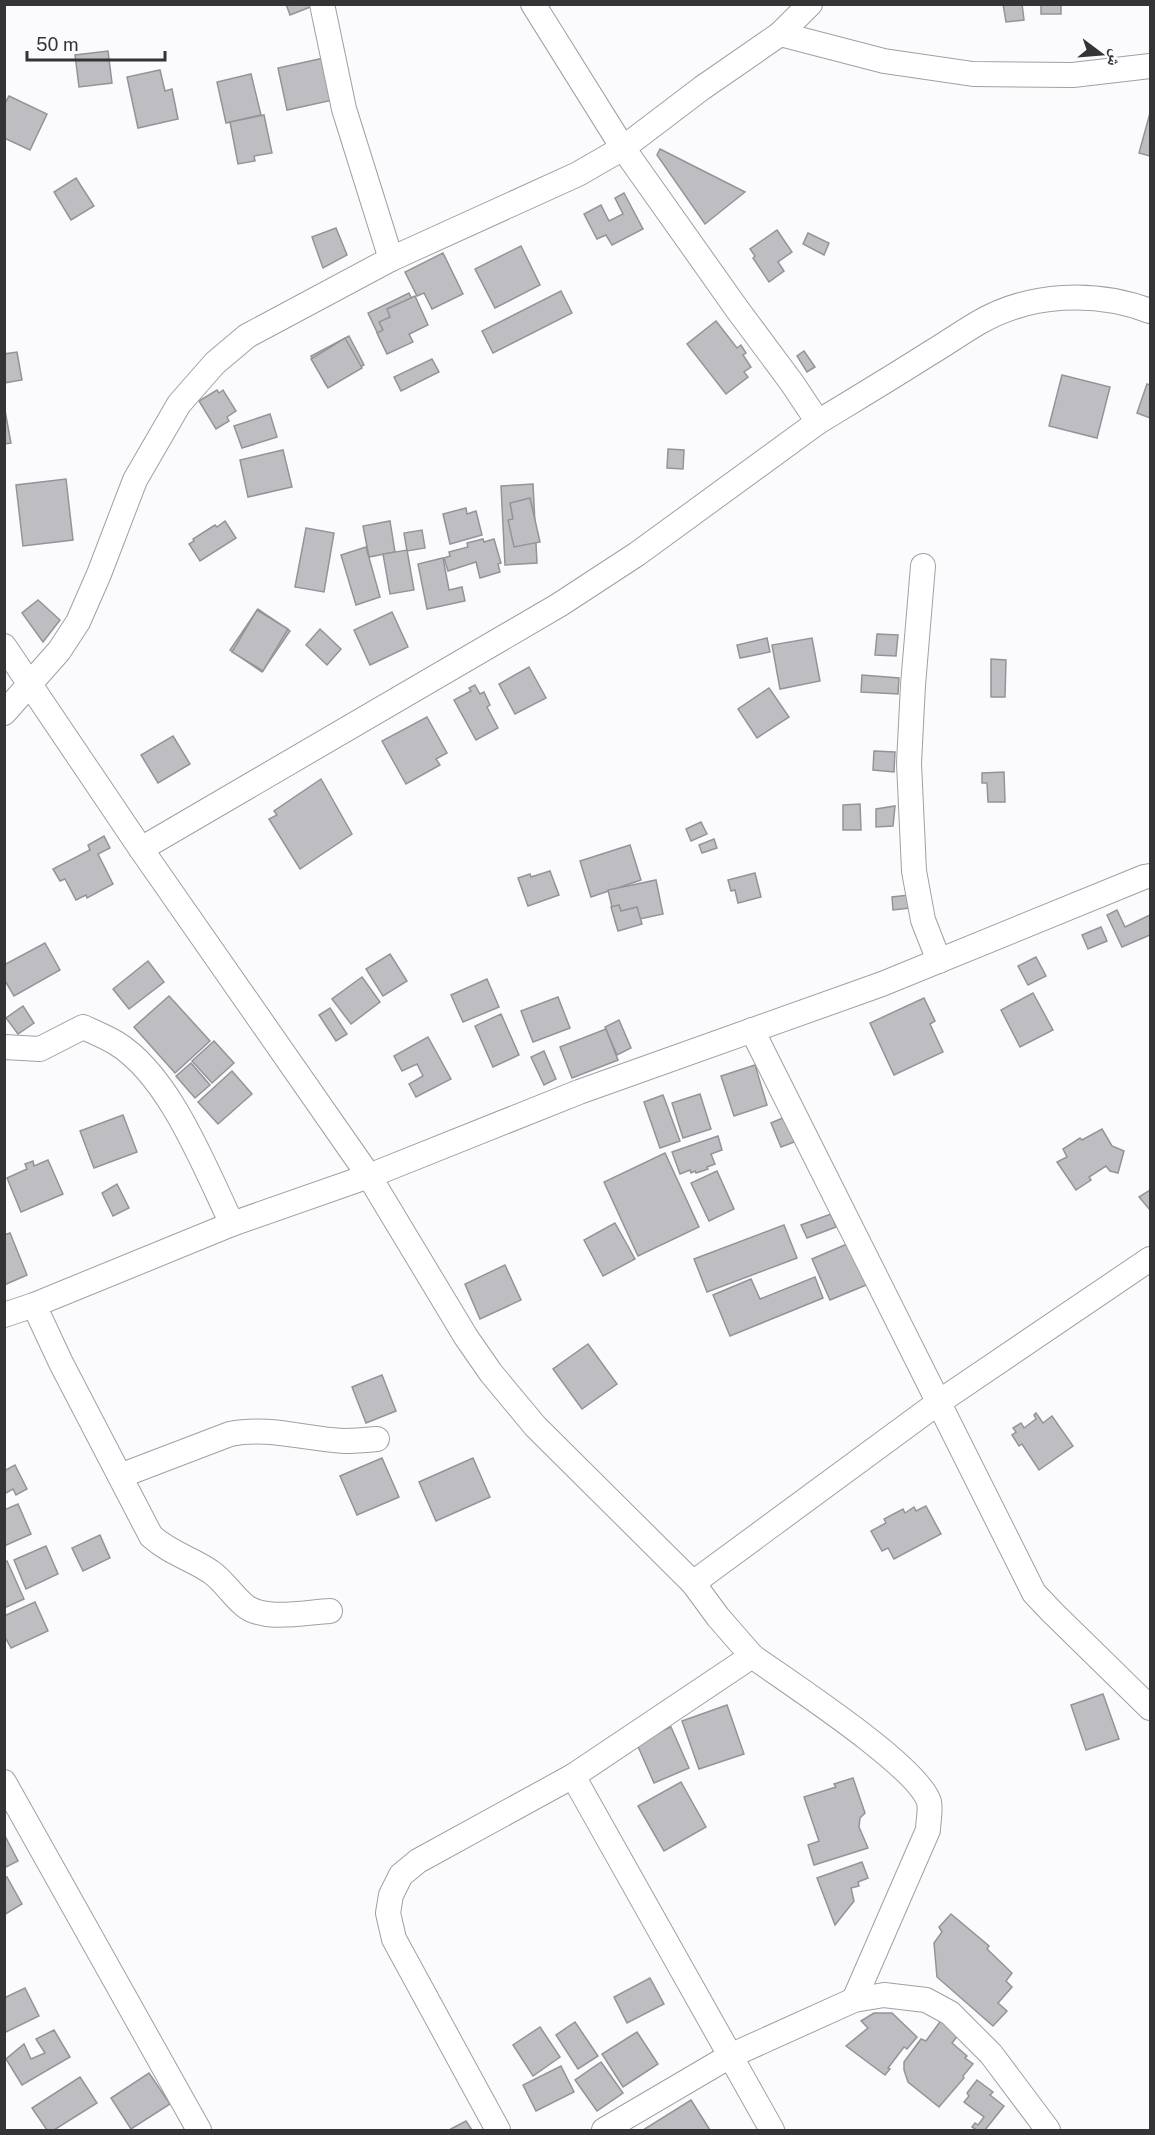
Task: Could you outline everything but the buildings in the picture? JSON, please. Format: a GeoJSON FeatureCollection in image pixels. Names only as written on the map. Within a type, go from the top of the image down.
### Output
{"type":"FeatureCollection","features":[{"type":"Feature","properties":{"kind":"street"},"geometry":{"type":"LineString","coordinates":[[322,4],[344,109],[391,260]]}},
{"type":"Feature","properties":{"kind":"street"},"geometry":{"type":"LineString","coordinates":[[533,4],[623,148],[737,309],[792,382],[818,422]]}},
{"type":"Feature","properties":{"kind":"street"},"geometry":{"type":"LineString","coordinates":[[4,713],[58,651],[78,622],[135,480],[179,404],[215,363],[247,336],[391,260],[559,183],[623,148],[702,88],[780,34],[810,4]]}},
{"type":"Feature","properties":{"kind":"street"},"geometry":{"type":"LineString","coordinates":[[780,34],[884,61],[973,74],[1073,75],[1150,66]]}},
{"type":"Feature","properties":{"kind":"street"},"geometry":{"type":"LineString","coordinates":[[141,849],[559,605],[637,554],[818,422],[979,322],[1031,302],[1059,297],[1096,298],[1136,305],[1150,311]]}},
{"type":"Feature","properties":{"kind":"street"},"geometry":{"type":"LineString","coordinates":[[923,566],[913,685],[910,775],[914,871],[923,920],[939,962]]}},
{"type":"Feature","properties":{"kind":"street"},"geometry":{"type":"LineString","coordinates":[[4,646],[141,849],[369,1176],[466,1337],[506,1392],[535,1426],[693,1583],[718,1617],[752,1656],[881,1749],[914,1778],[929,1803],[928,1830],[854,2000]]}},
{"type":"Feature","properties":{"kind":"street"},"geometry":{"type":"LineString","coordinates":[[4,1315],[34,1305],[232,1224],[369,1176],[579,1092],[939,962],[1148,875]]}},
{"type":"Feature","properties":{"kind":"street"},"geometry":{"type":"LineString","coordinates":[[4,1047],[40,1049],[83,1027],[117,1043],[135,1058],[158,1084],[180,1118],[232,1224]]}},
{"type":"Feature","properties":{"kind":"street"},"geometry":{"type":"LineString","coordinates":[[752,1030],[1034,1593],[1150,1708]]}},
{"type":"Feature","properties":{"kind":"street"},"geometry":{"type":"LineString","coordinates":[[693,1583],[939,1402],[1150,1259]]}},
{"type":"Feature","properties":{"kind":"street"},"geometry":{"type":"LineString","coordinates":[[34,1305],[61,1363],[151,1536],[164,1548],[212,1572],[245,1607],[270,1615],[330,1611]]}},
{"type":"Feature","properties":{"kind":"street"},"geometry":{"type":"LineString","coordinates":[[120,1476],[230,1434],[247,1430],[263,1430],[342,1441],[377,1438]]}},
{"type":"Feature","properties":{"kind":"street"},"geometry":{"type":"LineString","coordinates":[[498,2130],[473,2089],[394,1939],[388,1913],[391,1895],[401,1875],[418,1861],[573,1776],[752,1656]]}},
{"type":"Feature","properties":{"kind":"street"},"geometry":{"type":"LineString","coordinates":[[573,1776],[772,2130]]}},
{"type":"Feature","properties":{"kind":"street"},"geometry":{"type":"LineString","coordinates":[[4,1782],[199,2130]]}},
{"type":"Feature","properties":{"kind":"street"},"geometry":{"type":"LineString","coordinates":[[604,2130],[730,2056],[854,2000],[884,1995],[926,2000],[950,2013],[991,2054],[1048,2130]]}}]}
